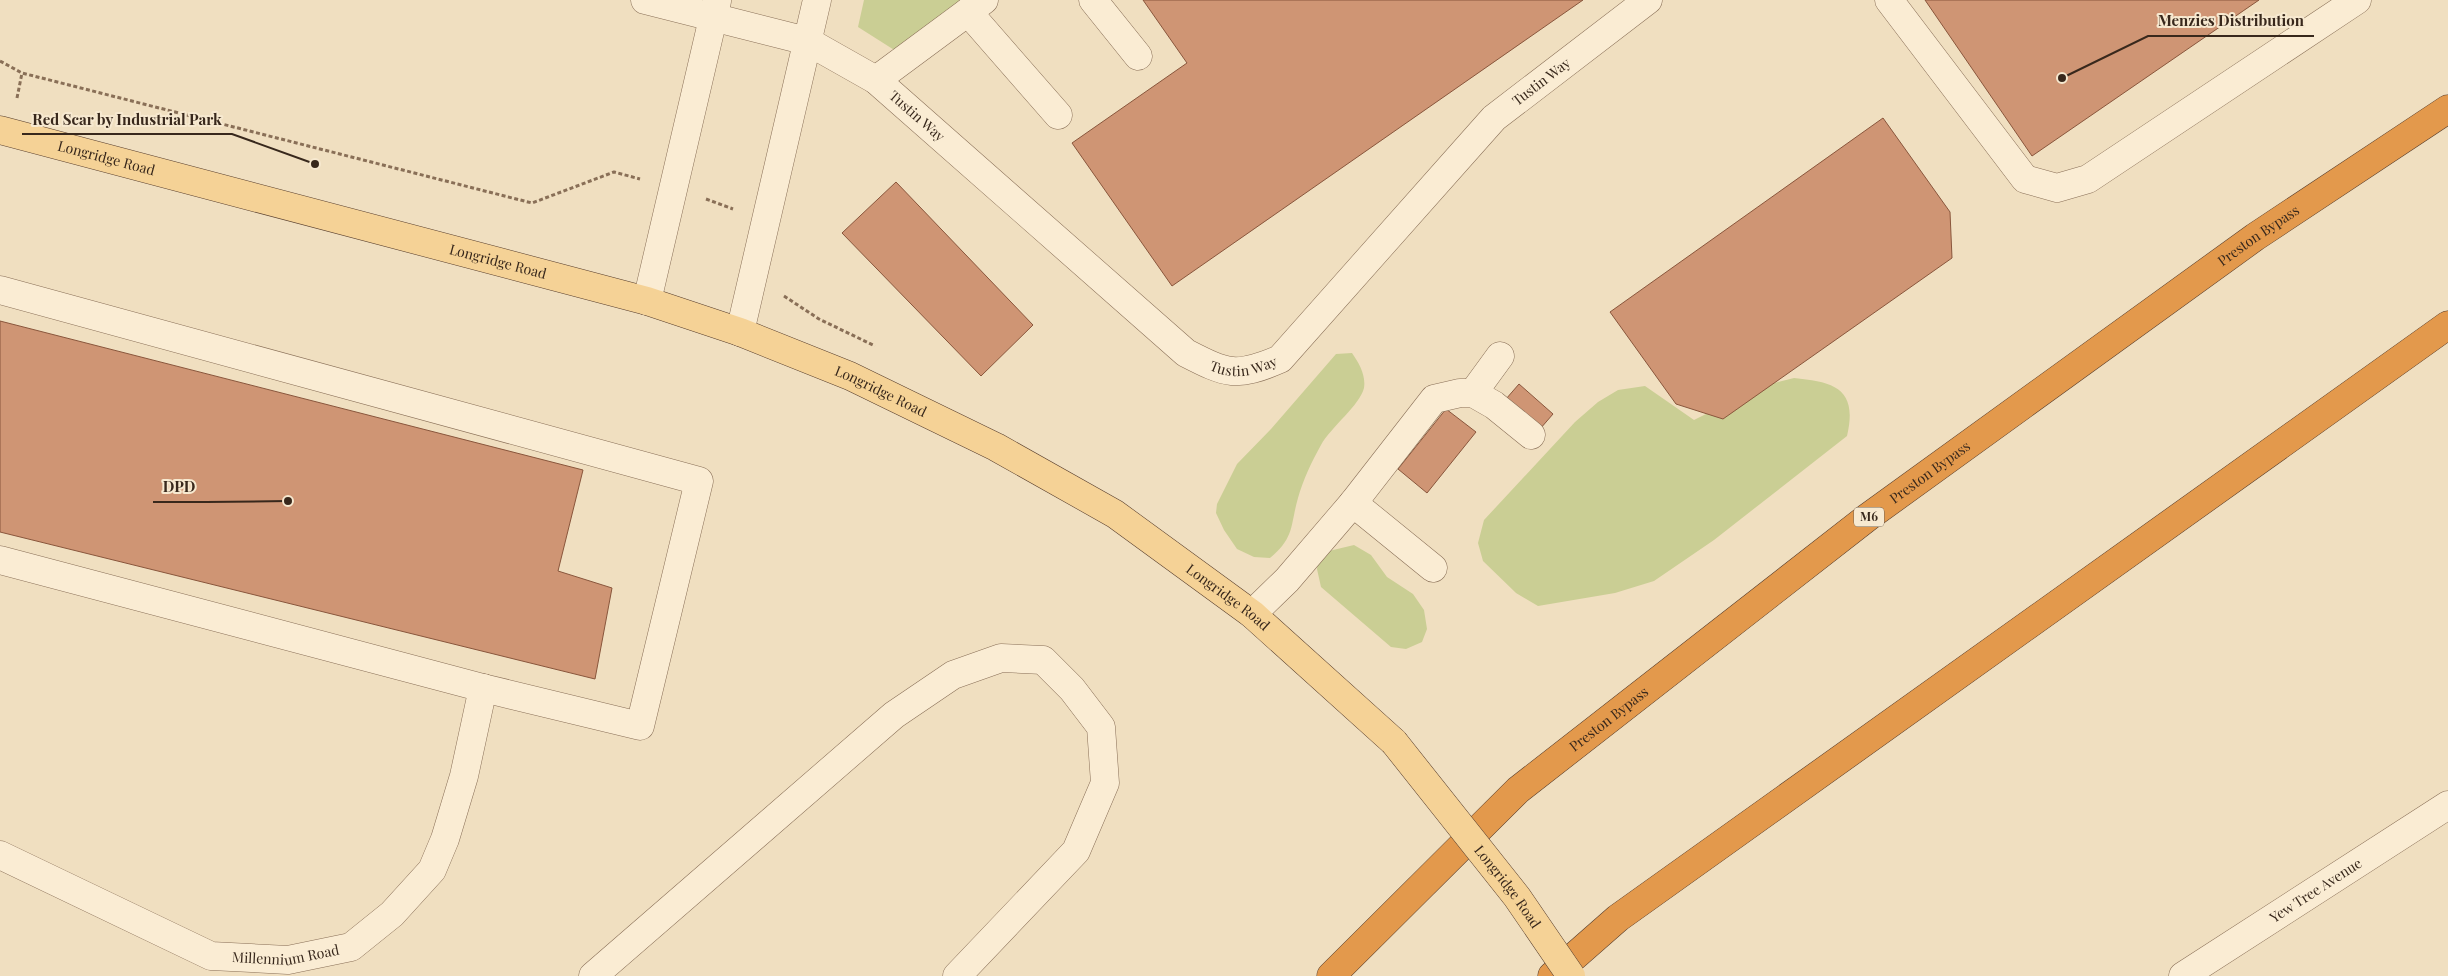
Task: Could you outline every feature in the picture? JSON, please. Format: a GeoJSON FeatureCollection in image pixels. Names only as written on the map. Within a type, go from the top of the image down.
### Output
{"type":"FeatureCollection","features":[{"type":"Feature","properties":{"kind":"highway","name":"Preston Bypass"},"geometry":{"type":"LineString","coordinates":[[1331,976],[1518,790],[1844,536],[2255,237],[2448,108]]}},
{"type":"Feature","properties":{"kind":"highway"},"geometry":{"type":"LineString","coordinates":[[1552,976],[1618,918],[2448,325]]}},
{"type":"Feature","properties":{"kind":"main road","name":"Longridge Road"},"geometry":{"type":"LineString","coordinates":[[0,130],[647,302],[740,332],[850,376],[996,447],[1115,514],[1252,614],[1394,742],[1517,898],[1571,976]]}},
{"type":"Feature","properties":{"kind":"street","name":"Tustin Way"},"geometry":{"type":"LineString","coordinates":[[645,0],[715,9],[807,42],[876,80],[1186,353],[1220,370],[1253,371],[1280,359],[1494,118],[1648,0]]}},
{"type":"Feature","properties":{"kind":"street"},"geometry":{"type":"LineString","coordinates":[[740,332],[817,0]]}},
{"type":"Feature","properties":{"kind":"street"},"geometry":{"type":"LineString","coordinates":[[1093,0],[1138,56]]}},
{"type":"Feature","properties":{"kind":"street"},"geometry":{"type":"LineString","coordinates":[[1889,0],[2025,179],[2057,188],[2088,179],[2357,0]]}},
{"type":"Feature","properties":{"kind":"street"},"geometry":{"type":"LineString","coordinates":[[876,80],[976,6],[1058,115]]}},
{"type":"Feature","properties":{"kind":"street"},"geometry":{"type":"LineString","coordinates":[[647,302],[715,9]]}},
{"type":"Feature","properties":{"kind":"street"},"geometry":{"type":"LineString","coordinates":[[0,290],[700,481],[640,726],[483,688],[0,560]]}},
{"type":"Feature","properties":{"kind":"street"},"geometry":{"type":"LineString","coordinates":[[1473,393],[1500,356]]}},
{"type":"Feature","properties":{"kind":"street"},"geometry":{"type":"LineString","coordinates":[[1252,614],[1287,580],[1353,503],[1434,399],[1460,393],[1473,393],[1494,406],[1531,435]]}},
{"type":"Feature","properties":{"kind":"street"},"geometry":{"type":"LineString","coordinates":[[1353,503],[1433,568]]}},
{"type":"Feature","properties":{"kind":"street"},"geometry":{"type":"LineString","coordinates":[[593,976],[894,715],[954,675],[1001,658],[1043,660],[1072,689],[1101,727],[1105,784],[1076,851],[957,976]]}},
{"type":"Feature","properties":{"kind":"street","name":"Millennium Road"},"geometry":{"type":"LineString","coordinates":[[0,854],[211,956],[288,960],[351,947],[392,914],[432,870],[445,839],[464,776],[483,688]]}},
{"type":"Feature","properties":{"kind":"street","name":"Yew Tree Avenue"},"geometry":{"type":"LineString","coordinates":[[2183,976],[2448,805]]}},
{"type":"Feature","properties":{"kind":"path"},"geometry":{"type":"LineString","coordinates":[[0,61],[22,74],[532,204],[614,172],[674,188],[766,221]]}},
{"type":"Feature","properties":{"kind":"path"},"geometry":{"type":"LineString","coordinates":[[782,294],[819,319],[884,351]]}},
{"type":"Feature","properties":{"kind":"green space"},"geometry":{"type":"Polygon","coordinates":[[[864,0],[963,0],[899,53],[858,27],[864,0]]]}},
{"type":"Feature","properties":{"kind":"green space"},"geometry":{"type":"Polygon","coordinates":[[[1352,353],[1363,374],[1364,388],[1357,402],[1326,438],[1314,458],[1300,491],[1290,531],[1284,544],[1270,558],[1254,557],[1237,549],[1224,530],[1216,513],[1217,504],[1237,464],[1271,429],[1336,354],[1352,353]]]}},
{"type":"Feature","properties":{"kind":"green space"},"geometry":{"type":"Polygon","coordinates":[[[1794,378],[1821,382],[1840,391],[1846,398],[1849,408],[1850,420],[1847,436],[1714,540],[1654,581],[1615,593],[1538,606],[1516,593],[1483,561],[1478,543],[1484,520],[1575,422],[1598,402],[1618,390],[1645,386],[1694,420],[1762,386],[1794,378]]]}},
{"type":"Feature","properties":{"kind":"green space"},"geometry":{"type":"Polygon","coordinates":[[[1354,545],[1371,555],[1387,577],[1413,594],[1424,610],[1427,629],[1422,642],[1406,649],[1391,647],[1321,587],[1317,569],[1318,562],[1329,551],[1354,545]]]}},
{"type":"Feature","properties":{"kind":"building"},"geometry":{"type":"Polygon","coordinates":[[[1143,0],[1583,0],[1172,286],[1072,143],[1187,63],[1143,0]]]}},
{"type":"Feature","properties":{"kind":"building"},"geometry":{"type":"Polygon","coordinates":[[[1925,0],[2259,0],[2032,156],[1925,0]]]}},
{"type":"Feature","properties":{"kind":"building"},"geometry":{"type":"Polygon","coordinates":[[[1883,118],[1950,212],[1952,258],[1723,419],[1676,404],[1610,312],[1883,118]]]}},
{"type":"Feature","properties":{"kind":"building"},"geometry":{"type":"Polygon","coordinates":[[[896,182],[1033,325],[981,376],[842,233],[896,182]]]}},
{"type":"Feature","properties":{"kind":"building"},"geometry":{"type":"Polygon","coordinates":[[[0,321],[583,470],[558,571],[612,588],[595,679],[0,532],[0,321]]]}},
{"type":"Feature","properties":{"kind":"building"},"geometry":{"type":"Polygon","coordinates":[[[1519,384],[1553,414],[1540,429],[1506,399],[1519,384]]]}},
{"type":"Feature","properties":{"kind":"building"},"geometry":{"type":"Polygon","coordinates":[[[1446,409],[1476,432],[1427,493],[1398,469],[1446,409]]]}},
{"type":"Feature","properties":{"kind":"place","name":"Menzies Distribution"},"geometry":{"type":"Point","coordinates":[2062,78]}},
{"type":"Feature","properties":{"kind":"place","name":"Red Scar by Industrial Park"},"geometry":{"type":"Point","coordinates":[315,164]}},
{"type":"Feature","properties":{"kind":"place","name":"DPD"},"geometry":{"type":"Point","coordinates":[288,501]}}]}
